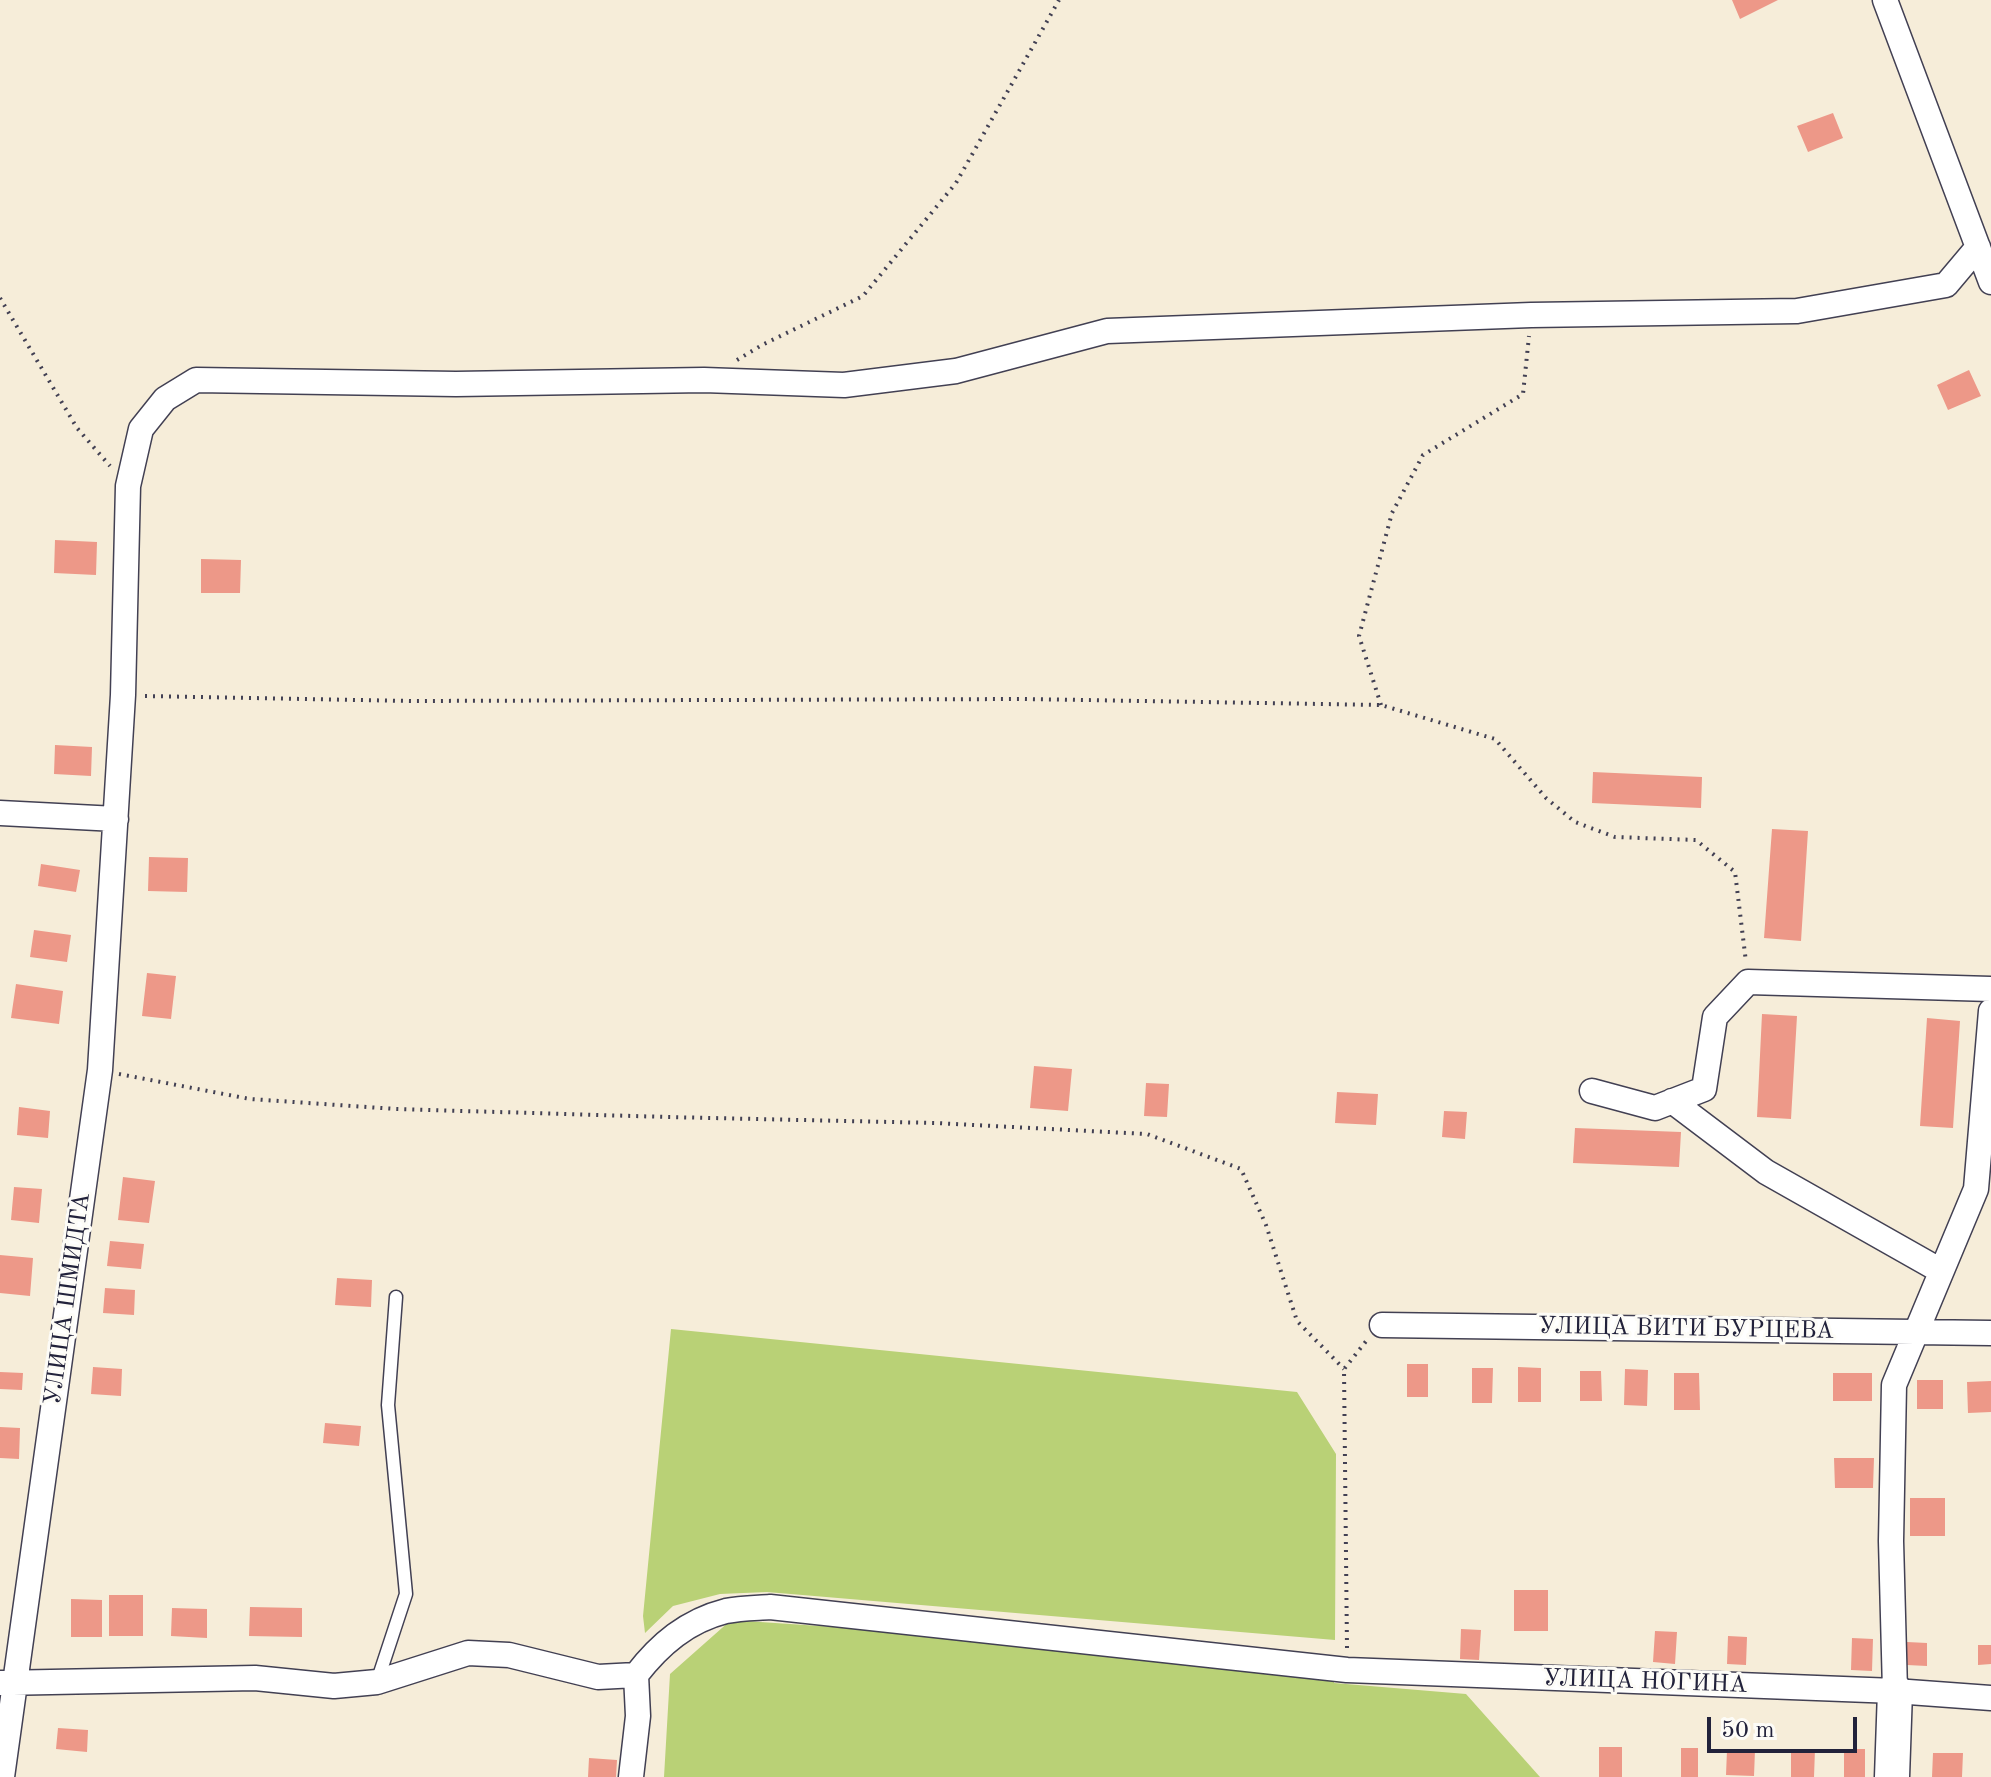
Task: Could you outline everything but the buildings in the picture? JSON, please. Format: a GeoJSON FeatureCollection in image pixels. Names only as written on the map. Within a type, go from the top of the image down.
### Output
{"type":"FeatureCollection","features":[{"type":"Feature","properties":{"kind":"street"},"geometry":{"type":"LineString","coordinates":[[1885,0],[1991,282]]}},
{"type":"Feature","properties":{"kind":"street","name":"УЛИЦА ШМИДТА"},"geometry":{"type":"LineString","coordinates":[[2,1777],[7,1684],[100,1070],[123,695],[128,486],[141,429],[165,399],[196,380],[456,384],[704,380],[844,385],[956,371],[1107,331],[1531,315],[1797,311],[1946,285],[1978,247]]}},
{"type":"Feature","properties":{"kind":"street"},"geometry":{"type":"LineString","coordinates":[[0,813],[116,819]]}},
{"type":"Feature","properties":{"kind":"street"},"geometry":{"type":"LineString","coordinates":[[1592,1091],[1655,1108],[1704,1089],[1715,1017],[1748,982],[1991,989]]}},
{"type":"Feature","properties":{"kind":"street"},"geometry":{"type":"LineString","coordinates":[[1892,1777],[1895,1691],[1891,1541],[1894,1385],[1976,1189],[1991,1011]]}},
{"type":"Feature","properties":{"kind":"street"},"geometry":{"type":"LineString","coordinates":[[1672,1101],[1766,1172],[1941,1271]]}},
{"type":"Feature","properties":{"kind":"street","name":"УЛИЦА ВИТИ БУРЦЕВА"},"geometry":{"type":"LineString","coordinates":[[1382,1325],[1991,1333]]}},
{"type":"Feature","properties":{"kind":"street","name":"УЛИЦА НОГИНА"},"geometry":{"type":"LineString","coordinates":[[636,1675],[651,1656],[682,1628],[726,1611],[770,1607],[1347,1670],[1895,1691],[1991,1698]]}},
{"type":"Feature","properties":{"kind":"street"},"geometry":{"type":"LineString","coordinates":[[7,1684],[255,1678],[334,1686],[377,1682],[468,1653],[509,1655],[598,1677],[636,1675],[638,1716],[631,1777]]}},
{"type":"Feature","properties":{"kind":"lane"},"geometry":{"type":"LineString","coordinates":[[377,1682],[406,1594],[388,1405],[396,1297]]}},
{"type":"Feature","properties":{"kind":"path"},"geometry":{"type":"LineString","coordinates":[[704,380],[762,345],[863,296],[956,183],[1059,0]]}},
{"type":"Feature","properties":{"kind":"path"},"geometry":{"type":"LineString","coordinates":[[0,298],[77,428],[128,486]]}},
{"type":"Feature","properties":{"kind":"path"},"geometry":{"type":"LineString","coordinates":[[1381,705],[1359,636],[1392,513],[1423,455],[1523,394],[1531,315]]}},
{"type":"Feature","properties":{"kind":"path"},"geometry":{"type":"LineString","coordinates":[[123,695],[412,701],[1024,699],[1381,705],[1495,739],[1546,798],[1575,822],[1615,837],[1696,840],[1735,872],[1748,982]]}},
{"type":"Feature","properties":{"kind":"path"},"geometry":{"type":"LineString","coordinates":[[100,1070],[250,1099],[396,1109],[935,1123],[1147,1134],[1241,1169],[1266,1225],[1297,1321],[1344,1369]]}},
{"type":"Feature","properties":{"kind":"path"},"geometry":{"type":"LineString","coordinates":[[1347,1670],[1344,1369],[1382,1325]]}},
{"type":"Feature","properties":{"kind":"green space"},"geometry":{"type":"Polygon","coordinates":[[[671,1329],[1297,1392],[1336,1454],[1335,1640],[767,1592],[720,1594],[673,1606],[645,1633],[643,1616],[671,1329]]]}},
{"type":"Feature","properties":{"kind":"green space"},"geometry":{"type":"Polygon","coordinates":[[[731,1620],[1334,1661],[1334,1683],[1466,1694],[1540,1777],[664,1777],[670,1674],[731,1620]]]}}]}
